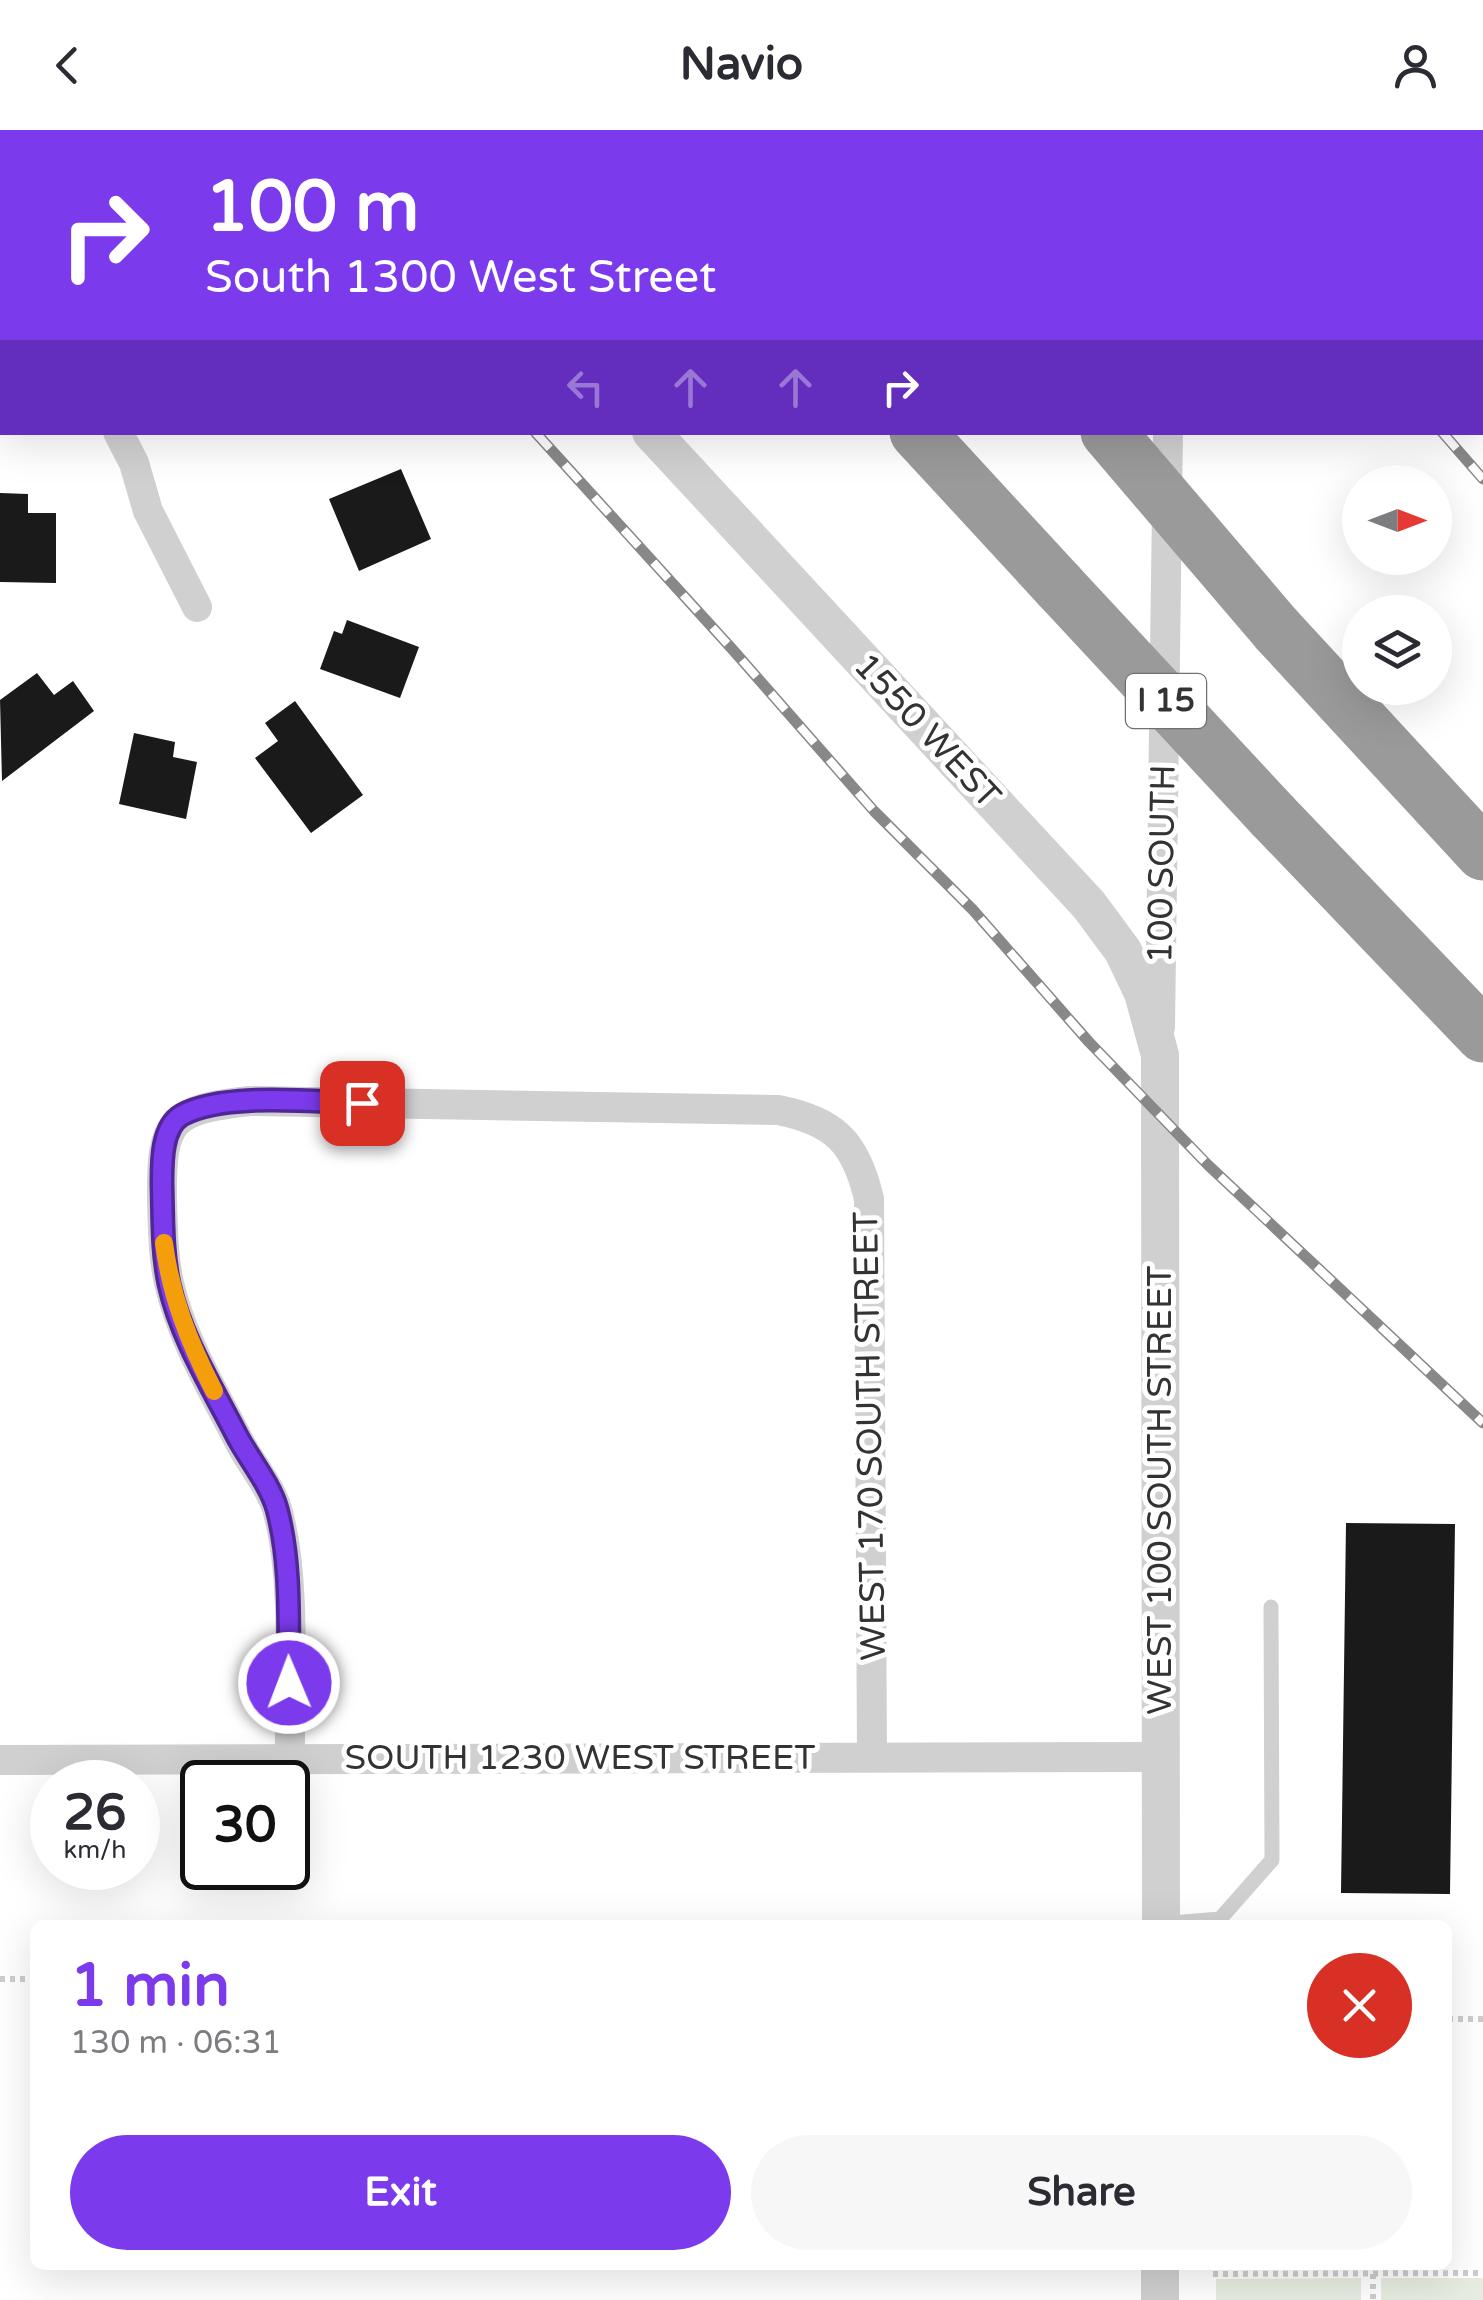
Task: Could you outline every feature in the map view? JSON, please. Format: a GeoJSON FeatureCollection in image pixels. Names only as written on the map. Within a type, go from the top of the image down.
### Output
{"type":"FeatureCollection","features":[{"type":"Feature","properties":{"kind":"highway","name":"I 15"},"geometry":{"type":"LineString","coordinates":[[920,435],[1273,816],[1483,1035]]}},
{"type":"Feature","properties":{"kind":"highway"},"geometry":{"type":"LineString","coordinates":[[1111,435],[1277,630],[1483,853]]}},
{"type":"Feature","properties":{"kind":"street"},"geometry":{"type":"LineString","coordinates":[[120,435],[134,463],[148,511],[197,607]]}},
{"type":"Feature","properties":{"kind":"street","name":"1550 WEST"},"geometry":{"type":"LineString","coordinates":[[654,435],[1088,904],[1123,951],[1143,994],[1160,1056]]}},
{"type":"Feature","properties":{"kind":"street","name":"100 SOUTH"},"geometry":{"type":"LineString","coordinates":[[1160,1056],[1168,435]]}},
{"type":"Feature","properties":{"kind":"street","name":"WEST 100 SOUTH STREET"},"geometry":{"type":"LineString","coordinates":[[1160,1056],[1160,1920]]}},
{"type":"Feature","properties":{"kind":"street","name":"WEST 170 SOUTH STREET"},"geometry":{"type":"LineString","coordinates":[[290,1759],[287,1570],[276,1506],[189,1343],[170,1284],[163,1238],[162,1167],[166,1136],[180,1116],[220,1104],[249,1101],[778,1110],[802,1114],[829,1127],[844,1140],[860,1163],[868,1198],[872,1757]]}},
{"type":"Feature","properties":{"kind":"street","name":"SOUTH 1230 WEST STREET"},"geometry":{"type":"LineString","coordinates":[[0,1760],[1160,1757]]}},
{"type":"Feature","properties":{"kind":"street"},"geometry":{"type":"LineString","coordinates":[[1160,2270],[1160,2300]]}},
{"type":"Feature","properties":{"kind":"lane"},"geometry":{"type":"LineString","coordinates":[[1210,1920],[1220,1919],[1272,1860],[1270,1607]]}},
{"type":"Feature","properties":{"kind":"path"},"geometry":{"type":"LineString","coordinates":[[0,1979],[30,1979]]}},
{"type":"Feature","properties":{"kind":"path"},"geometry":{"type":"LineString","coordinates":[[1452,2019],[1483,2019]]}},
{"type":"Feature","properties":{"kind":"path"},"geometry":{"type":"LineString","coordinates":[[1213,2274],[1483,2273]]}},
{"type":"Feature","properties":{"kind":"path"},"geometry":{"type":"LineString","coordinates":[[1373,2274],[1373,2300]]}},
{"type":"Feature","properties":{"kind":"shaded area"},"geometry":{"type":"Polygon","coordinates":[[[1361,2278],[1361,2300],[1216,2300],[1216,2279],[1361,2278]]]}},
{"type":"Feature","properties":{"kind":"shaded area"},"geometry":{"type":"Polygon","coordinates":[[[1381,2278],[1483,2278],[1483,2300],[1381,2300],[1381,2278]]]}},
{"type":"Feature","properties":{"kind":"building"},"geometry":{"type":"Polygon","coordinates":[[[401,469],[431,539],[359,571],[329,499],[401,469]]]}},
{"type":"Feature","properties":{"kind":"building"},"geometry":{"type":"Polygon","coordinates":[[[0,493],[28,494],[28,513],[56,513],[56,583],[0,582],[0,493]]]}},
{"type":"Feature","properties":{"kind":"building"},"geometry":{"type":"Polygon","coordinates":[[[347,620],[419,647],[400,698],[320,669],[334,631],[342,634],[347,620]]]}},
{"type":"Feature","properties":{"kind":"building"},"geometry":{"type":"Polygon","coordinates":[[[37,673],[54,695],[73,681],[94,711],[2,781],[0,700],[37,673]]]}},
{"type":"Feature","properties":{"kind":"building"},"geometry":{"type":"Polygon","coordinates":[[[295,701],[363,795],[311,833],[255,758],[278,741],[265,723],[295,701]]]}},
{"type":"Feature","properties":{"kind":"building"},"geometry":{"type":"Polygon","coordinates":[[[134,733],[175,742],[173,757],[197,762],[186,819],[119,804],[134,733]]]}},
{"type":"Feature","properties":{"kind":"building"},"geometry":{"type":"Polygon","coordinates":[[[1346,1523],[1455,1524],[1450,1894],[1341,1893],[1346,1523]]]}},
{"type":"Feature","properties":{"kind":"railway"},"geometry":{"type":"LineString","coordinates":[[538,435],[874,811],[973,910],[1089,1042],[1208,1165],[1483,1423]]}},
{"type":"Feature","properties":{"kind":"railway"},"geometry":{"type":"LineString","coordinates":[[1445,435],[1483,479]]}},
{"type":"Feature","properties":{"kind":"slow traffic"},"geometry":{"type":"LineString","coordinates":[[164,1243],[179,1314],[214,1391]]}},
{"type":"Feature","properties":{"kind":"route"},"geometry":{"type":"LineString","coordinates":[[289,1683],[287,1570],[276,1506],[189,1343],[179,1314],[163,1238],[162,1167],[166,1136],[180,1116],[220,1104],[249,1101],[362,1103]]}}]}
